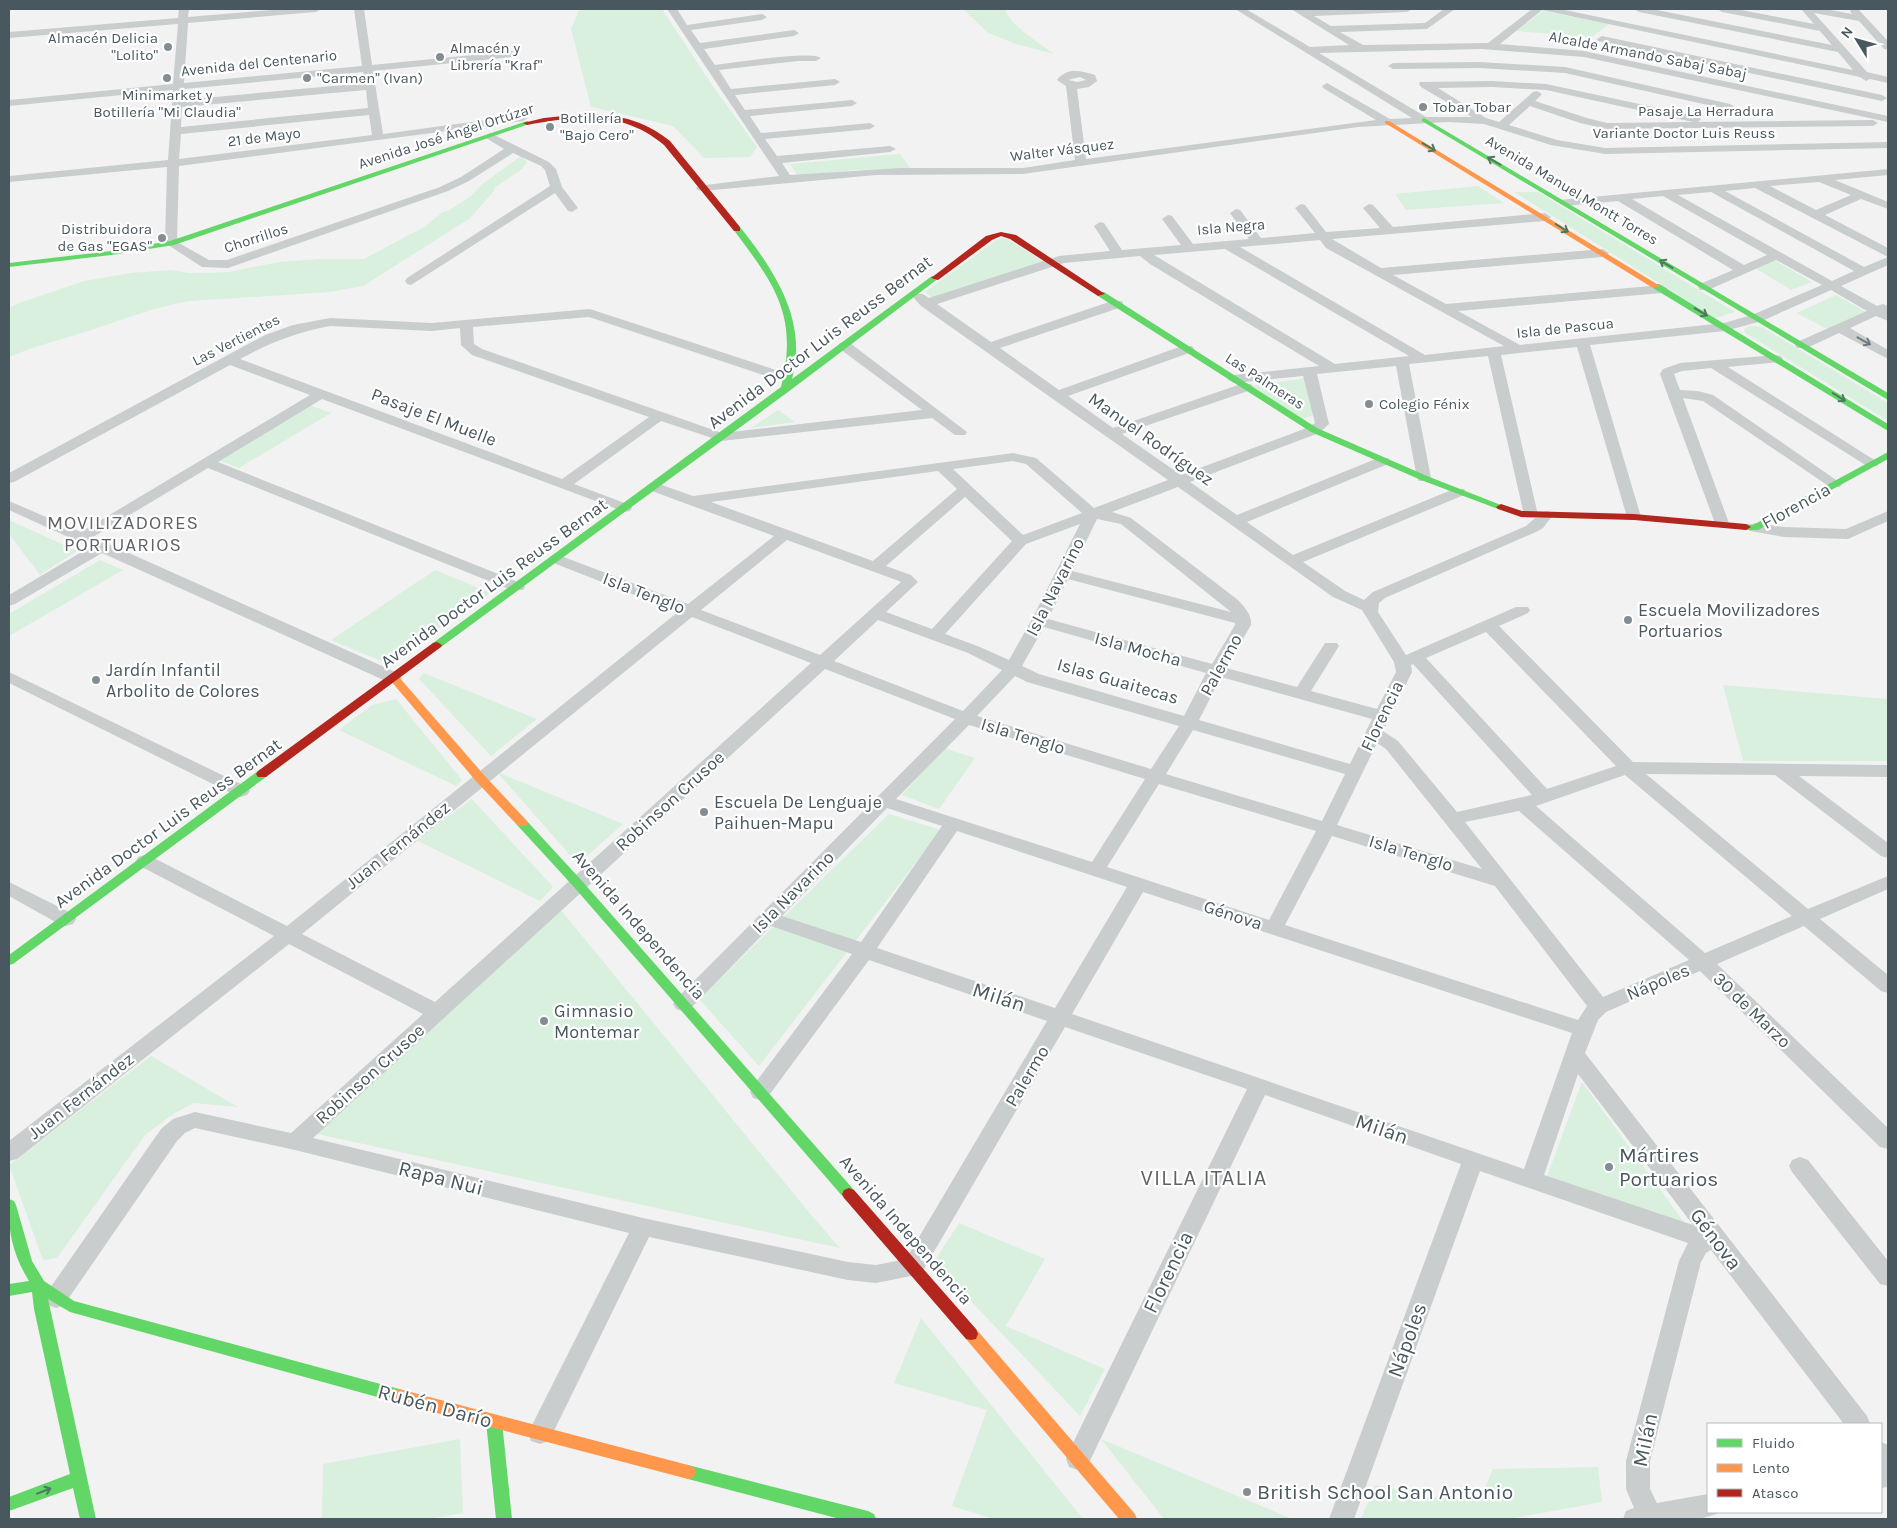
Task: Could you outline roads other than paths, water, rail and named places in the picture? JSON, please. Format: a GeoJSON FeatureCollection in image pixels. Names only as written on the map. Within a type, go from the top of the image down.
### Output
{"type":"FeatureCollection","features":[{"type":"Feature","properties":{"kind":"street"},"geometry":{"type":"LineString","coordinates":[[9,35],[183,15],[316,9]]}},
{"type":"Feature","properties":{"kind":"street"},"geometry":{"type":"LineString","coordinates":[[359,9],[378,138]]}},
{"type":"Feature","properties":{"kind":"street"},"geometry":{"type":"LineString","coordinates":[[672,9],[677,9]]}},
{"type":"Feature","properties":{"kind":"street"},"geometry":{"type":"LineString","coordinates":[[672,9],[760,136],[787,179]]}},
{"type":"Feature","properties":{"kind":"street","name":"Avenida Manuel Montt Torres"},"geometry":{"type":"LineString","coordinates":[[1240,9],[1888,396]]}},
{"type":"Feature","properties":{"kind":"street"},"geometry":{"type":"LineString","coordinates":[[1299,11],[1406,9]]}},
{"type":"Feature","properties":{"kind":"street"},"geometry":{"type":"LineString","coordinates":[[1330,29],[1427,26],[1450,9]]}},
{"type":"Feature","properties":{"kind":"street"},"geometry":{"type":"LineString","coordinates":[[1490,46],[1538,9]]}},
{"type":"Feature","properties":{"kind":"street"},"geometry":{"type":"LineString","coordinates":[[1547,9],[1888,80]]}},
{"type":"Feature","properties":{"kind":"street"},"geometry":{"type":"LineString","coordinates":[[1502,125],[1564,70],[1638,9],[1842,50]]}},
{"type":"Feature","properties":{"kind":"street"},"geometry":{"type":"LineString","coordinates":[[1725,9],[1824,29]]}},
{"type":"Feature","properties":{"kind":"street"},"geometry":{"type":"LineString","coordinates":[[1806,9],[1885,102]]}},
{"type":"Feature","properties":{"kind":"street"},"geometry":{"type":"LineString","coordinates":[[1811,9],[1863,19]]}},
{"type":"Feature","properties":{"kind":"street"},"geometry":{"type":"LineString","coordinates":[[1853,9],[1888,47]]}},
{"type":"Feature","properties":{"kind":"street"},"geometry":{"type":"LineString","coordinates":[[1299,11],[1485,121]]}},
{"type":"Feature","properties":{"kind":"street"},"geometry":{"type":"LineString","coordinates":[[171,243],[173,163],[183,15]]}},
{"type":"Feature","properties":{"kind":"street"},"geometry":{"type":"LineString","coordinates":[[684,28],[762,17]]}},
{"type":"Feature","properties":{"kind":"street"},"geometry":{"type":"LineString","coordinates":[[697,47],[794,34]]}},
{"type":"Feature","properties":{"kind":"street"},"geometry":{"type":"LineString","coordinates":[[1602,39],[1763,73],[1885,102]]}},
{"type":"Feature","properties":{"kind":"street"},"geometry":{"type":"LineString","coordinates":[[1468,46],[1479,65]]}},
{"type":"Feature","properties":{"kind":"street","name":"Alcalde Armando Sabaj Sabaj"},"geometry":{"type":"LineString","coordinates":[[1308,50],[1490,46],[1533,48],[1584,54],[1888,121]]}},
{"type":"Feature","properties":{"kind":"street","name":"Avenida del Centenario"},"geometry":{"type":"LineString","coordinates":[[9,103],[513,54]]}},
{"type":"Feature","properties":{"kind":"street"},"geometry":{"type":"LineString","coordinates":[[1750,148],[1730,126],[1727,112],[1777,57]]}},
{"type":"Feature","properties":{"kind":"street"},"geometry":{"type":"LineString","coordinates":[[712,68],[798,58],[816,58]]}},
{"type":"Feature","properties":{"kind":"street"},"geometry":{"type":"LineString","coordinates":[[1385,62],[1564,70],[1730,107]]}},
{"type":"Feature","properties":{"kind":"street"},"geometry":{"type":"LineString","coordinates":[[1417,80],[1546,87],[1730,126]]}},
{"type":"Feature","properties":{"kind":"street"},"geometry":{"type":"LineString","coordinates":[[729,92],[835,82]]}},
{"type":"Feature","properties":{"kind":"street"},"geometry":{"type":"LineString","coordinates":[[1072,85],[1081,164]]}},
{"type":"Feature","properties":{"kind":"street"},"geometry":{"type":"LineString","coordinates":[[178,104],[371,86]]}},
{"type":"Feature","properties":{"kind":"street"},"geometry":{"type":"LineString","coordinates":[[1327,86],[1545,217],[1888,428]]}},
{"type":"Feature","properties":{"kind":"street","name":"Pasaje La Herradura"},"geometry":{"type":"LineString","coordinates":[[1528,102],[1584,121],[1600,138],[1730,126],[1888,121]]}},
{"type":"Feature","properties":{"kind":"street"},"geometry":{"type":"LineString","coordinates":[[743,113],[852,103]]}},
{"type":"Feature","properties":{"kind":"street"},"geometry":{"type":"LineString","coordinates":[[176,130],[374,111]]}},
{"type":"Feature","properties":{"kind":"street","name":"Avenida José Ángel Ortúzar"},"geometry":{"type":"LineString","coordinates":[[9,265],[111,253],[171,243],[528,123],[552,119],[590,117],[625,121],[649,129],[660,136],[756,251],[785,300],[792,321],[795,346],[791,375],[785,390]]}},
{"type":"Feature","properties":{"kind":"street","name":"21 de Mayo"},"geometry":{"type":"LineString","coordinates":[[9,178],[173,163],[523,118]]}},
{"type":"Feature","properties":{"kind":"street","name":"Variante Doctor Luis Reuss"},"geometry":{"type":"LineString","coordinates":[[1424,120],[1485,121],[1555,143],[1600,138],[1750,148],[1888,145]]}},
{"type":"Feature","properties":{"kind":"street","name":"Walter Vásquez"},"geometry":{"type":"LineString","coordinates":[[702,188],[787,179],[902,171],[1012,172],[1112,160],[1358,124],[1424,120]]}},
{"type":"Feature","properties":{"kind":"street"},"geometry":{"type":"LineString","coordinates":[[760,136],[870,126]]}},
{"type":"Feature","properties":{"kind":"street"},"geometry":{"type":"LineString","coordinates":[[490,136],[548,167],[556,187],[572,208]]}},
{"type":"Feature","properties":{"kind":"street"},"geometry":{"type":"LineString","coordinates":[[1080,146],[1112,160]]}},
{"type":"Feature","properties":{"kind":"street","name":"Chorrillos"},"geometry":{"type":"LineString","coordinates":[[171,243],[206,264],[228,264],[444,189],[466,179],[512,149]]}},
{"type":"Feature","properties":{"kind":"street"},"geometry":{"type":"LineString","coordinates":[[776,160],[890,149]]}},
{"type":"Feature","properties":{"kind":"street"},"geometry":{"type":"LineString","coordinates":[[1564,202],[1888,172]]}},
{"type":"Feature","properties":{"kind":"street"},"geometry":{"type":"LineString","coordinates":[[1872,174],[1888,180]]}},
{"type":"Feature","properties":{"kind":"street"},"geometry":{"type":"LineString","coordinates":[[1819,178],[1888,206]]}},
{"type":"Feature","properties":{"kind":"street"},"geometry":{"type":"LineString","coordinates":[[1757,184],[1888,253]]}},
{"type":"Feature","properties":{"kind":"street"},"geometry":{"type":"LineString","coordinates":[[411,281],[556,187]]}},
{"type":"Feature","properties":{"kind":"street"},"geometry":{"type":"LineString","coordinates":[[1712,188],[1864,272]]}},
{"type":"Feature","properties":{"kind":"street"},"geometry":{"type":"LineString","coordinates":[[1666,193],[1832,286],[1884,311]]}},
{"type":"Feature","properties":{"kind":"street"},"geometry":{"type":"LineString","coordinates":[[1816,215],[1861,195]]}},
{"type":"Feature","properties":{"kind":"street"},"geometry":{"type":"LineString","coordinates":[[1620,197],[1743,270]]}},
{"type":"Feature","properties":{"kind":"street"},"geometry":{"type":"LineString","coordinates":[[1301,208],[1324,235],[1324,240],[1330,244],[1518,349]]}},
{"type":"Feature","properties":{"kind":"street"},"geometry":{"type":"LineString","coordinates":[[1369,208],[1388,230]]}},
{"type":"Feature","properties":{"kind":"street"},"geometry":{"type":"LineString","coordinates":[[1236,213],[1257,241]]}},
{"type":"Feature","properties":{"kind":"street","name":"Isla Negra"},"geometry":{"type":"LineString","coordinates":[[920,298],[1051,261],[1189,247],[1545,217]]}},
{"type":"Feature","properties":{"kind":"street"},"geometry":{"type":"LineString","coordinates":[[1168,219],[1189,247]]}},
{"type":"Feature","properties":{"kind":"street"},"geometry":{"type":"LineString","coordinates":[[1100,226],[1118,254]]}},
{"type":"Feature","properties":{"kind":"street","name":"Avenida Doctor Luis Reuss Bernat"},"geometry":{"type":"LineString","coordinates":[[9,962],[845,346],[920,298],[989,238],[1001,234]]}},
{"type":"Feature","properties":{"kind":"street","name":"Las Palmeras"},"geometry":{"type":"LineString","coordinates":[[1001,234],[1013,237],[1314,430],[1459,492],[1514,512],[1539,515]]}},
{"type":"Feature","properties":{"kind":"street"},"geometry":{"type":"LineString","coordinates":[[1226,244],[1423,359]]}},
{"type":"Feature","properties":{"kind":"street"},"geometry":{"type":"LineString","coordinates":[[1143,252],[1154,261],[1333,369]]}},
{"type":"Feature","properties":{"kind":"street"},"geometry":{"type":"LineString","coordinates":[[1380,272],[1603,253]]}},
{"type":"Feature","properties":{"kind":"street"},"geometry":{"type":"LineString","coordinates":[[1704,287],[1777,255]]}},
{"type":"Feature","properties":{"kind":"street","name":"Isla de Pascua"},"geometry":{"type":"LineString","coordinates":[[1110,433],[1240,383],[1309,371],[1725,327],[1757,318],[1888,261]]}},
{"type":"Feature","properties":{"kind":"street"},"geometry":{"type":"LineString","coordinates":[[1445,308],[1662,289]]}},
{"type":"Feature","properties":{"kind":"street","name":"Manuel Rodríguez"},"geometry":{"type":"LineString","coordinates":[[920,298],[1346,599],[1369,606]]}},
{"type":"Feature","properties":{"kind":"street"},"geometry":{"type":"LineString","coordinates":[[989,347],[1117,304]]}},
{"type":"Feature","properties":{"kind":"street"},"geometry":{"type":"LineString","coordinates":[[1802,345],[1884,311]]}},
{"type":"Feature","properties":{"kind":"street","name":"Las Vertientes"},"geometry":{"type":"LineString","coordinates":[[9,479],[279,334],[318,323],[352,322],[421,328],[590,313],[774,374]]}},
{"type":"Feature","properties":{"kind":"street"},"geometry":{"type":"LineString","coordinates":[[466,323],[468,345],[477,352],[721,437],[935,413]]}},
{"type":"Feature","properties":{"kind":"street"},"geometry":{"type":"LineString","coordinates":[[1840,328],[1888,355]]}},
{"type":"Feature","properties":{"kind":"street"},"geometry":{"type":"LineString","coordinates":[[1582,342],[1634,517]]}},
{"type":"Feature","properties":{"kind":"street"},"geometry":{"type":"LineString","coordinates":[[845,346],[960,432]]}},
{"type":"Feature","properties":{"kind":"street"},"geometry":{"type":"LineString","coordinates":[[1056,395],[1187,349]]}},
{"type":"Feature","properties":{"kind":"street"},"geometry":{"type":"LineString","coordinates":[[1369,606],[1374,598],[1379,595],[1531,530],[1538,525],[1539,515],[1493,352]]}},
{"type":"Feature","properties":{"kind":"street"},"geometry":{"type":"LineString","coordinates":[[1721,523],[1676,394],[1667,374],[1671,370],[1776,359]]}},
{"type":"Feature","properties":{"kind":"street","name":"Pasaje El Muelle"},"geometry":{"type":"LineString","coordinates":[[230,360],[625,508]]}},
{"type":"Feature","properties":{"kind":"street"},"geometry":{"type":"LineString","coordinates":[[1402,362],[1424,478]]}},
{"type":"Feature","properties":{"kind":"street"},"geometry":{"type":"LineString","coordinates":[[1716,365],[1872,463]]}},
{"type":"Feature","properties":{"kind":"street"},"geometry":{"type":"LineString","coordinates":[[1309,371],[1322,424],[1314,430]]}},
{"type":"Feature","properties":{"kind":"street"},"geometry":{"type":"LineString","coordinates":[[81,538],[321,394]]}},
{"type":"Feature","properties":{"kind":"street"},"geometry":{"type":"LineString","coordinates":[[1676,394],[1708,398],[1836,484]]}},
{"type":"Feature","properties":{"kind":"street"},"geometry":{"type":"LineString","coordinates":[[564,485],[659,416]]}},
{"type":"Feature","properties":{"kind":"street","name":"Isla Navarino"},"geometry":{"type":"LineString","coordinates":[[1021,541],[1314,430]]}},
{"type":"Feature","properties":{"kind":"street","name":"Florencia"},"geometry":{"type":"LineString","coordinates":[[1539,515],[1634,517],[1721,523],[1754,528],[1888,455]]}},
{"type":"Feature","properties":{"kind":"street"},"geometry":{"type":"LineString","coordinates":[[693,501],[1013,457],[1031,461],[1092,514]]}},
{"type":"Feature","properties":{"kind":"street"},"geometry":{"type":"LineString","coordinates":[[1234,521],[1383,461]]}},
{"type":"Feature","properties":{"kind":"street"},"geometry":{"type":"LineString","coordinates":[[206,462],[517,587]]}},
{"type":"Feature","properties":{"kind":"street"},"geometry":{"type":"LineString","coordinates":[[935,635],[1021,541],[942,467]]}},
{"type":"Feature","properties":{"kind":"street"},"geometry":{"type":"LineString","coordinates":[[654,487],[875,567],[965,489]]}},
{"type":"Feature","properties":{"kind":"street"},"geometry":{"type":"LineString","coordinates":[[1292,561],[1459,492]]}},
{"type":"Feature","properties":{"kind":"street","name":"Avenida Independencia"},"geometry":{"type":"LineString","coordinates":[[9,505],[394,678],[480,778],[578,884],[913,1267],[1129,1519]]}},
{"type":"Feature","properties":{"kind":"street","name":"Isla Navarino"},"geometry":{"type":"LineString","coordinates":[[682,1004],[967,717],[1012,668],[1064,573],[1092,514]]}},
{"type":"Feature","properties":{"kind":"street","name":"Palermo"},"geometry":{"type":"LineString","coordinates":[[1092,514],[1107,515],[1126,522],[1232,603],[1243,615],[1244,620],[1189,723],[1096,870]]}},
{"type":"Feature","properties":{"kind":"street"},"geometry":{"type":"LineString","coordinates":[[1754,528],[1784,532],[1848,534],[1888,515]]}},
{"type":"Feature","properties":{"kind":"street","name":"Juan Fernández"},"geometry":{"type":"LineString","coordinates":[[9,1152],[288,935],[480,778],[785,534]]}},
{"type":"Feature","properties":{"kind":"street"},"geometry":{"type":"LineString","coordinates":[[9,602],[101,547]]}},
{"type":"Feature","properties":{"kind":"street","name":"Isla Tenglo"},"geometry":{"type":"LineString","coordinates":[[556,559],[985,724],[1501,881]]}},
{"type":"Feature","properties":{"kind":"street","name":"Robinson Crusoe"},"geometry":{"type":"LineString","coordinates":[[295,1142],[909,584],[909,580],[875,567]]}},
{"type":"Feature","properties":{"kind":"street"},"geometry":{"type":"LineString","coordinates":[[1064,573],[1244,620]]}},
{"type":"Feature","properties":{"kind":"street","name":"Florencia"},"geometry":{"type":"LineString","coordinates":[[1274,928],[1327,828],[1409,660],[1370,612],[1369,606]]}},
{"type":"Feature","properties":{"kind":"street"},"geometry":{"type":"LineString","coordinates":[[1522,610],[1409,660],[1544,797]]}},
{"type":"Feature","properties":{"kind":"street","name":"Islas Guaitecas"},"geometry":{"type":"LineString","coordinates":[[876,614],[974,650],[1033,678],[1355,771]]}},
{"type":"Feature","properties":{"kind":"street","name":"Isla Mocha"},"geometry":{"type":"LineString","coordinates":[[1039,621],[1382,716]]}},
{"type":"Feature","properties":{"kind":"street"},"geometry":{"type":"LineString","coordinates":[[1488,625],[1628,768],[1888,986]]}},
{"type":"Feature","properties":{"kind":"street"},"geometry":{"type":"LineString","coordinates":[[1301,694],[1331,646]]}},
{"type":"Feature","properties":{"kind":"street"},"geometry":{"type":"LineString","coordinates":[[9,678],[241,791]]}},
{"type":"Feature","properties":{"kind":"street"},"geometry":{"type":"LineString","coordinates":[[1374,733],[1392,745],[1453,819],[1599,1007]]}},
{"type":"Feature","properties":{"kind":"street"},"geometry":{"type":"LineString","coordinates":[[1453,819],[1523,804],[1628,768],[1888,771]]}},
{"type":"Feature","properties":{"kind":"street"},"geometry":{"type":"LineString","coordinates":[[1781,771],[1888,852]]}},
{"type":"Feature","properties":{"kind":"street","name":"Génova"},"geometry":{"type":"LineString","coordinates":[[884,801],[1583,1029]]}},
{"type":"Feature","properties":{"kind":"street","name":"30 de Marzo"},"geometry":{"type":"LineString","coordinates":[[1523,804],[1703,962],[1888,1141]]}},
{"type":"Feature","properties":{"kind":"street"},"geometry":{"type":"LineString","coordinates":[[760,1092],[864,952],[953,824]]}},
{"type":"Feature","properties":{"kind":"street"},"geometry":{"type":"LineString","coordinates":[[145,861],[437,1012]]}},
{"type":"Feature","properties":{"kind":"street","name":"Nápoles"},"geometry":{"type":"LineString","coordinates":[[1531,1181],[1583,1029],[1590,1015],[1599,1007],[1888,882]]}},
{"type":"Feature","properties":{"kind":"street","name":"Palermo"},"geometry":{"type":"LineString","coordinates":[[913,1267],[1138,884]]}},
{"type":"Feature","properties":{"kind":"street"},"geometry":{"type":"LineString","coordinates":[[9,888],[66,919]]}},
{"type":"Feature","properties":{"kind":"street","name":"Milán"},"geometry":{"type":"LineString","coordinates":[[768,918],[1674,1230],[1714,1237]]}},
{"type":"Feature","properties":{"kind":"street","name":"Génova"},"geometry":{"type":"LineString","coordinates":[[1574,1054],[1857,1423]]}},
{"type":"Feature","properties":{"kind":"street","name":"Florencia"},"geometry":{"type":"LineString","coordinates":[[1078,1459],[1259,1086]]}},
{"type":"Feature","properties":{"kind":"street","name":"Rapa Nui"},"geometry":{"type":"LineString","coordinates":[[48,1292],[174,1128],[182,1123],[195,1120],[295,1142],[643,1227],[848,1271],[876,1274],[913,1267]]}},
{"type":"Feature","properties":{"kind":"street","name":"Nápoles"},"geometry":{"type":"LineString","coordinates":[[1342,1519],[1473,1160]]}},
{"type":"Feature","properties":{"kind":"street"},"geometry":{"type":"LineString","coordinates":[[1800,1166],[1888,1277]]}},
{"type":"Feature","properties":{"kind":"street"},"geometry":{"type":"LineString","coordinates":[[9,1205],[25,1262],[48,1292]]}},
{"type":"Feature","properties":{"kind":"street"},"geometry":{"type":"LineString","coordinates":[[540,1433],[643,1227]]}},
{"type":"Feature","properties":{"kind":"street","name":"Milán"},"geometry":{"type":"LineString","coordinates":[[1645,1518],[1638,1489],[1638,1462],[1690,1261],[1698,1246],[1714,1237]]}},
{"type":"Feature","properties":{"kind":"street"},"geometry":{"type":"LineString","coordinates":[[9,1290],[48,1292]]}},
{"type":"Feature","properties":{"kind":"street"},"geometry":{"type":"LineString","coordinates":[[48,1292],[41,1310],[88,1519]]}},
{"type":"Feature","properties":{"kind":"street","name":"Rubén Darío"},"geometry":{"type":"LineString","coordinates":[[48,1292],[70,1306],[103,1316],[540,1433],[825,1514],[868,1519]]}},
{"type":"Feature","properties":{"kind":"street"},"geometry":{"type":"LineString","coordinates":[[494,1422],[504,1519]]}},
{"type":"Feature","properties":{"kind":"street"},"geometry":{"type":"LineString","coordinates":[[9,1504],[79,1478]]}},
{"type":"Feature","properties":{"kind":"street"},"geometry":{"type":"LineString","coordinates":[[1645,1518],[1707,1506]]}},
{"type":"Feature","properties":{"kind":"place","name":"Almacén Delicia \"Lolito\""},"geometry":{"type":"Point","coordinates":[168,47]}},
{"type":"Feature","properties":{"kind":"place","name":"Almacén y Librería \"Kraf\""},"geometry":{"type":"Point","coordinates":[440,57]}},
{"type":"Feature","properties":{"kind":"place","name":"Minimarket y Botillería \"Mi Claudia\""},"geometry":{"type":"Point","coordinates":[167,78]}},
{"type":"Feature","properties":{"kind":"place","name":"\"Carmen\" (Ivan)"},"geometry":{"type":"Point","coordinates":[307,78]}},
{"type":"Feature","properties":{"kind":"place","name":"Tobar Tobar"},"geometry":{"type":"Point","coordinates":[1423,107]}},
{"type":"Feature","properties":{"kind":"place","name":"Botillería \"Bajo Cero\""},"geometry":{"type":"Point","coordinates":[550,127]}},
{"type":"Feature","properties":{"kind":"place","name":"Distribuidora de Gas \"EGAS\""},"geometry":{"type":"Point","coordinates":[162,238]}},
{"type":"Feature","properties":{"kind":"place","name":"Colegio Fénix"},"geometry":{"type":"Point","coordinates":[1369,404]}},
{"type":"Feature","properties":{"kind":"place","name":"Escuela Movilizadores Portuarios"},"geometry":{"type":"Point","coordinates":[1628,620]}},
{"type":"Feature","properties":{"kind":"place","name":"Jardín Infantil Arbolito de Colores"},"geometry":{"type":"Point","coordinates":[96,680]}},
{"type":"Feature","properties":{"kind":"place","name":"Escuela De Lenguaje Paihuen-Mapu"},"geometry":{"type":"Point","coordinates":[704,812]}},
{"type":"Feature","properties":{"kind":"place","name":"Gimnasio Montemar"},"geometry":{"type":"Point","coordinates":[544,1021]}},
{"type":"Feature","properties":{"kind":"place","name":"Mártires Portuarios"},"geometry":{"type":"Point","coordinates":[1609,1167]}},
{"type":"Feature","properties":{"kind":"place","name":"British School San Antonio"},"geometry":{"type":"Point","coordinates":[1247,1492]}},
{"type":"Feature","properties":{"kind":"district","name":"MOVILIZADORES PORTUARIOS"},"geometry":{"type":"Point","coordinates":[123,534]}},
{"type":"Feature","properties":{"kind":"district","name":"VILLA ITALIA"},"geometry":{"type":"Point","coordinates":[1204,1178]}}]}
